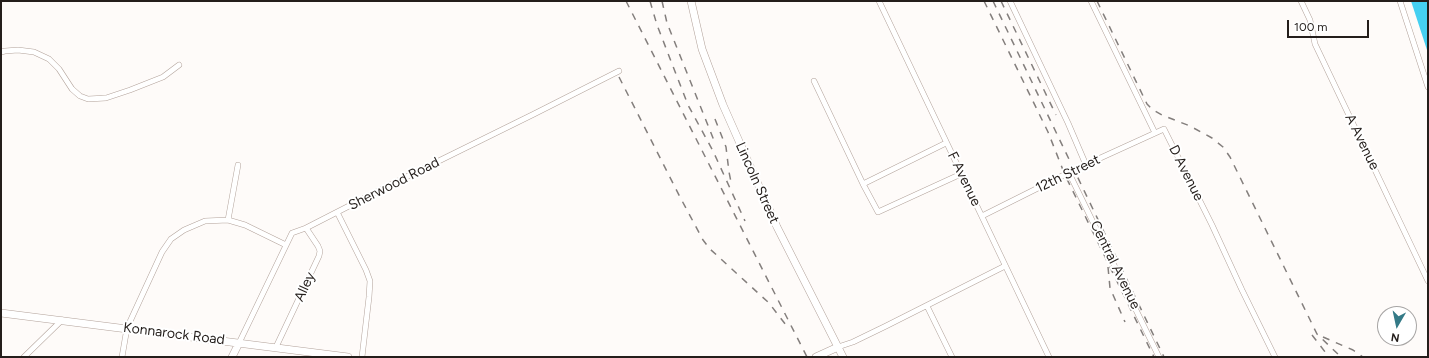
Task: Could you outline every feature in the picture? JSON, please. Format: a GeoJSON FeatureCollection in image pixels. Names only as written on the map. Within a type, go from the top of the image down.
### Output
{"type":"FeatureCollection","features":[{"type":"Feature","properties":{"kind":"street","name":"Lincoln Street"},"geometry":{"type":"LineString","coordinates":[[691,1],[702,49],[723,105],[777,227],[843,357]]}},
{"type":"Feature","properties":{"kind":"street","name":"F Avenue"},"geometry":{"type":"LineString","coordinates":[[879,1],[1049,357]]}},
{"type":"Feature","properties":{"kind":"street"},"geometry":{"type":"LineString","coordinates":[[1010,1],[1068,123],[1086,165]]}},
{"type":"Feature","properties":{"kind":"street","name":"D Avenue"},"geometry":{"type":"LineString","coordinates":[[1091,1],[1155,133],[1164,129],[1275,357]]}},
{"type":"Feature","properties":{"kind":"street","name":"A Avenue"},"geometry":{"type":"LineString","coordinates":[[1301,1],[1310,20],[1315,44],[1428,280]]}},
{"type":"Feature","properties":{"kind":"street"},"geometry":{"type":"LineString","coordinates":[[1400,1],[1428,87]]}},
{"type":"Feature","properties":{"kind":"street"},"geometry":{"type":"LineString","coordinates":[[1,52],[18,50],[34,52],[49,59],[59,69],[72,89],[80,96],[88,99],[106,98],[130,90],[163,76],[180,65]]}},
{"type":"Feature","properties":{"kind":"street","name":"Sherwood Road"},"geometry":{"type":"LineString","coordinates":[[232,357],[292,233],[306,228],[619,71]]}},
{"type":"Feature","properties":{"kind":"street"},"geometry":{"type":"LineString","coordinates":[[814,81],[862,184],[878,212],[961,174]]}},
{"type":"Feature","properties":{"kind":"street","name":"12th Street"},"geometry":{"type":"LineString","coordinates":[[982,216],[1155,133]]}},
{"type":"Feature","properties":{"kind":"street"},"geometry":{"type":"LineString","coordinates":[[862,184],[946,142]]}},
{"type":"Feature","properties":{"kind":"street"},"geometry":{"type":"LineString","coordinates":[[228,220],[238,165]]}},
{"type":"Feature","properties":{"kind":"street","name":"Central Avenue"},"geometry":{"type":"LineString","coordinates":[[1070,173],[1159,357]]}},
{"type":"Feature","properties":{"kind":"street"},"geometry":{"type":"LineString","coordinates":[[337,212],[370,281],[362,357]]}},
{"type":"Feature","properties":{"kind":"street"},"geometry":{"type":"LineString","coordinates":[[122,357],[127,328],[162,252],[171,240],[184,230],[198,223],[212,220],[228,220],[245,225],[286,245]]}},
{"type":"Feature","properties":{"kind":"street","name":"Alley"},"geometry":{"type":"LineString","coordinates":[[276,348],[320,256],[318,246],[306,228]]}},
{"type":"Feature","properties":{"kind":"street"},"geometry":{"type":"LineString","coordinates":[[816,357],[860,339],[1005,266]]}},
{"type":"Feature","properties":{"kind":"street"},"geometry":{"type":"LineString","coordinates":[[927,306],[952,357]]}},
{"type":"Feature","properties":{"kind":"street","name":"Konnarock Road"},"geometry":{"type":"LineString","coordinates":[[1,312],[276,348],[300,354],[348,357]]}},
{"type":"Feature","properties":{"kind":"street"},"geometry":{"type":"LineString","coordinates":[[24,357],[62,320]]}},
{"type":"Feature","properties":{"kind":"water"},"geometry":{"type":"Polygon","coordinates":[[[1411,1],[1428,1],[1428,53],[1411,1]]]}},
{"type":"Feature","properties":{"kind":"railway"},"geometry":{"type":"LineString","coordinates":[[626,1],[807,357]]}},
{"type":"Feature","properties":{"kind":"railway"},"geometry":{"type":"LineString","coordinates":[[650,1],[657,25],[688,105],[713,151],[745,221]]}},
{"type":"Feature","properties":{"kind":"railway"},"geometry":{"type":"LineString","coordinates":[[662,1],[667,23],[715,143]]}},
{"type":"Feature","properties":{"kind":"railway"},"geometry":{"type":"LineString","coordinates":[[984,1],[1048,132],[1065,175],[1154,357]]}},
{"type":"Feature","properties":{"kind":"railway"},"geometry":{"type":"LineString","coordinates":[[993,1],[1164,357]]}},
{"type":"Feature","properties":{"kind":"railway"},"geometry":{"type":"LineString","coordinates":[[1001,1],[1056,115]]}},
{"type":"Feature","properties":{"kind":"railway"},"geometry":{"type":"LineString","coordinates":[[1097,1],[1147,104],[1153,110],[1162,115],[1190,126],[1212,138],[1223,147],[1230,157],[1317,334],[1341,357]]}},
{"type":"Feature","properties":{"kind":"railway"},"geometry":{"type":"LineString","coordinates":[[619,77],[703,240],[710,249],[769,303],[789,329]]}},
{"type":"Feature","properties":{"kind":"railway"},"geometry":{"type":"LineString","coordinates":[[715,119],[726,147],[731,182]]}},
{"type":"Feature","properties":{"kind":"railway"},"geometry":{"type":"LineString","coordinates":[[1108,267],[1110,288],[1125,322]]}},
{"type":"Feature","properties":{"kind":"railway"},"geometry":{"type":"LineString","coordinates":[[1312,335],[1329,357]]}},
{"type":"Feature","properties":{"kind":"railway"},"geometry":{"type":"LineString","coordinates":[[1323,337],[1353,350],[1363,357]]}}]}
